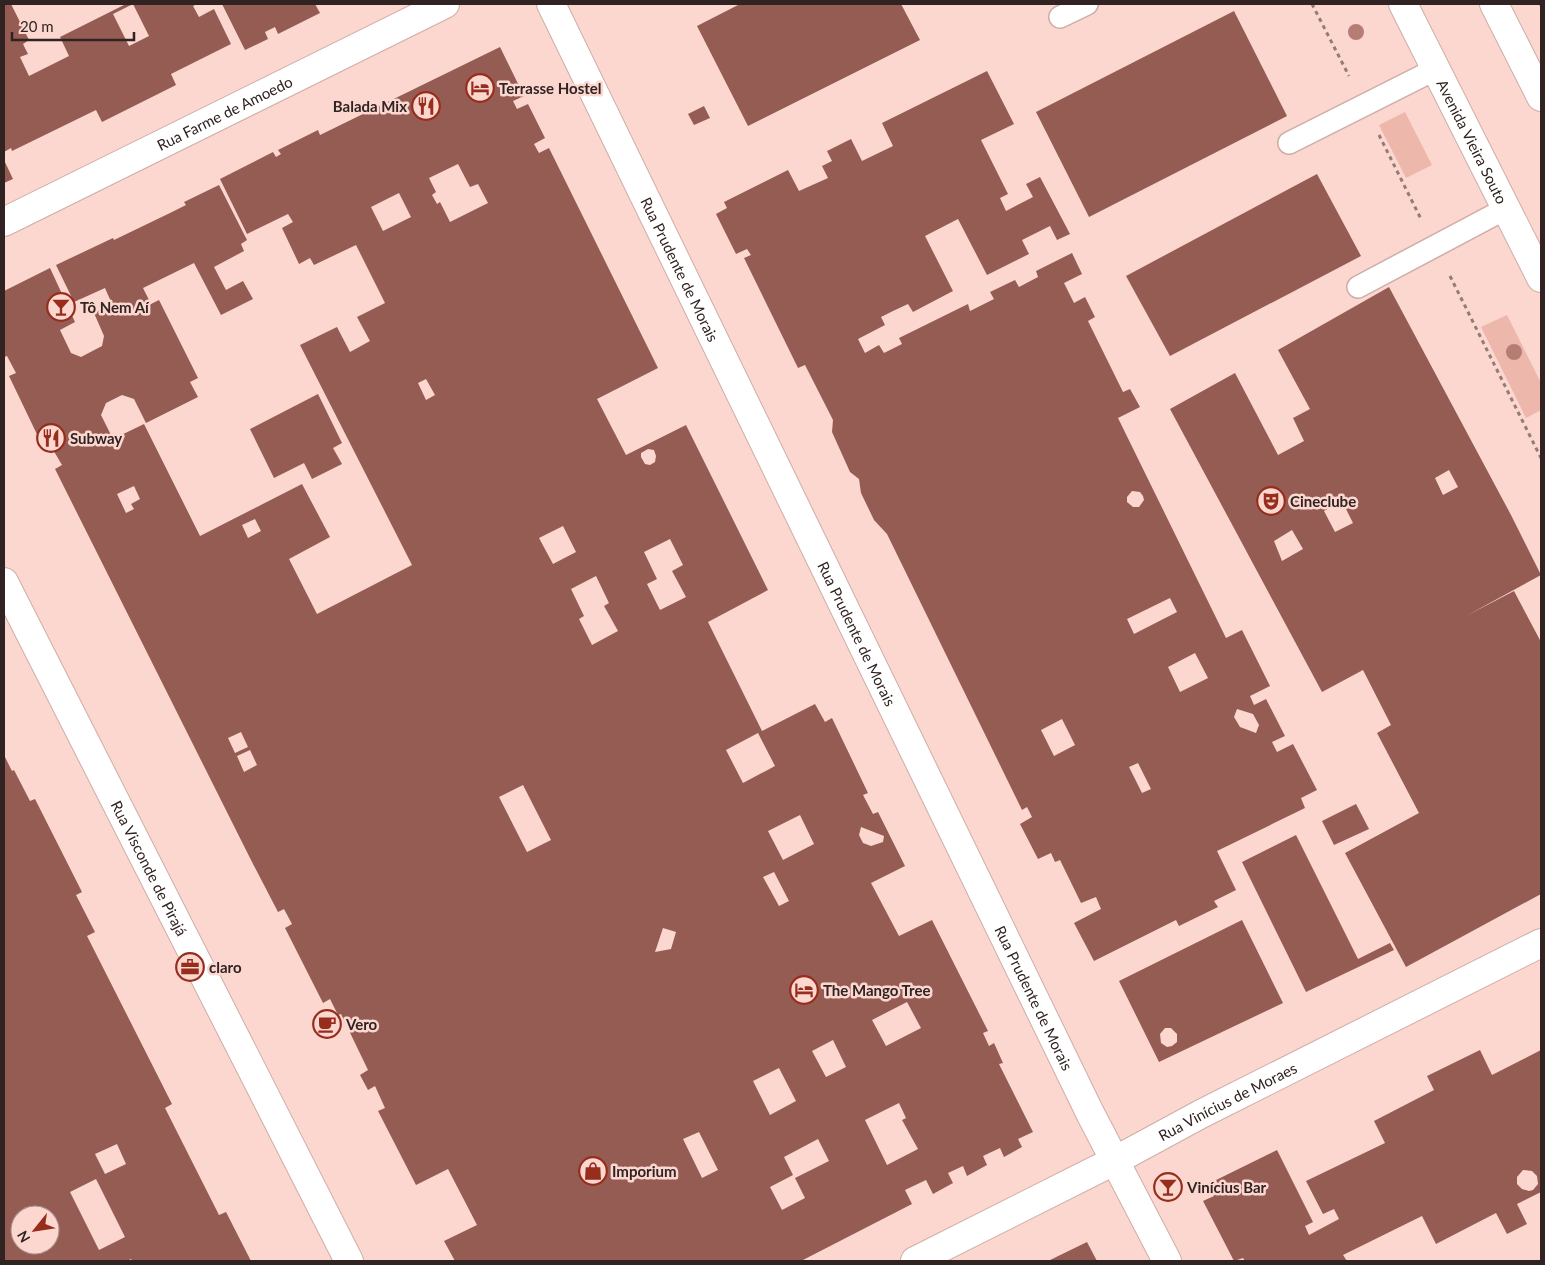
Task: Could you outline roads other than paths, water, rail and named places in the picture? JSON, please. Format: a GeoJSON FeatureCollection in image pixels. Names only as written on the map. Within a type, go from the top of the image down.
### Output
{"type":"FeatureCollection","features":[{"type":"Feature","properties":{"kind":"main road","name":"Rua Farme de Amoedo"},"geometry":{"type":"LineString","coordinates":[[4,222],[445,4]]}},
{"type":"Feature","properties":{"kind":"main road","name":"Rua Prudente de Morais"},"geometry":{"type":"LineString","coordinates":[[551,4],[1090,1113],[1168,1261]]}},
{"type":"Feature","properties":{"kind":"main road","name":"Avenida Vieira Souto"},"geometry":{"type":"LineString","coordinates":[[1403,4],[1541,278]]}},
{"type":"Feature","properties":{"kind":"main road"},"geometry":{"type":"LineString","coordinates":[[1494,4],[1541,97]]}},
{"type":"Feature","properties":{"kind":"main road","name":"Rua Visconde de Pirajá"},"geometry":{"type":"LineString","coordinates":[[4,582],[349,1261]]}},
{"type":"Feature","properties":{"kind":"main road","name":"Rua Vinícius de Moraes"},"geometry":{"type":"LineString","coordinates":[[915,1261],[1116,1160],[1201,1114],[1541,943]]}},
{"type":"Feature","properties":{"kind":"lane"},"geometry":{"type":"LineString","coordinates":[[1060,17],[1087,4]]}},
{"type":"Feature","properties":{"kind":"lane"},"geometry":{"type":"LineString","coordinates":[[1289,143],[1436,69]]}},
{"type":"Feature","properties":{"kind":"lane"},"geometry":{"type":"LineString","coordinates":[[1358,286],[1507,208]]}},
{"type":"Feature","properties":{"kind":"place","name":"Terrasse Hostel"},"geometry":{"type":"Point","coordinates":[480,88]}},
{"type":"Feature","properties":{"kind":"place","name":"Balada Mix"},"geometry":{"type":"Point","coordinates":[426,106]}},
{"type":"Feature","properties":{"kind":"place","name":"Tô Nem Aí"},"geometry":{"type":"Point","coordinates":[61,307]}},
{"type":"Feature","properties":{"kind":"place","name":"Subway"},"geometry":{"type":"Point","coordinates":[51,438]}},
{"type":"Feature","properties":{"kind":"place","name":"Cineclube"},"geometry":{"type":"Point","coordinates":[1271,501]}},
{"type":"Feature","properties":{"kind":"place","name":"claro"},"geometry":{"type":"Point","coordinates":[190,967]}},
{"type":"Feature","properties":{"kind":"place","name":"The Mango Tree"},"geometry":{"type":"Point","coordinates":[804,990]}},
{"type":"Feature","properties":{"kind":"place","name":"Vero"},"geometry":{"type":"Point","coordinates":[327,1024]}},
{"type":"Feature","properties":{"kind":"place","name":"Imporium"},"geometry":{"type":"Point","coordinates":[593,1171]}},
{"type":"Feature","properties":{"kind":"place","name":"Vinícius Bar"},"geometry":{"type":"Point","coordinates":[1168,1187]}}]}
